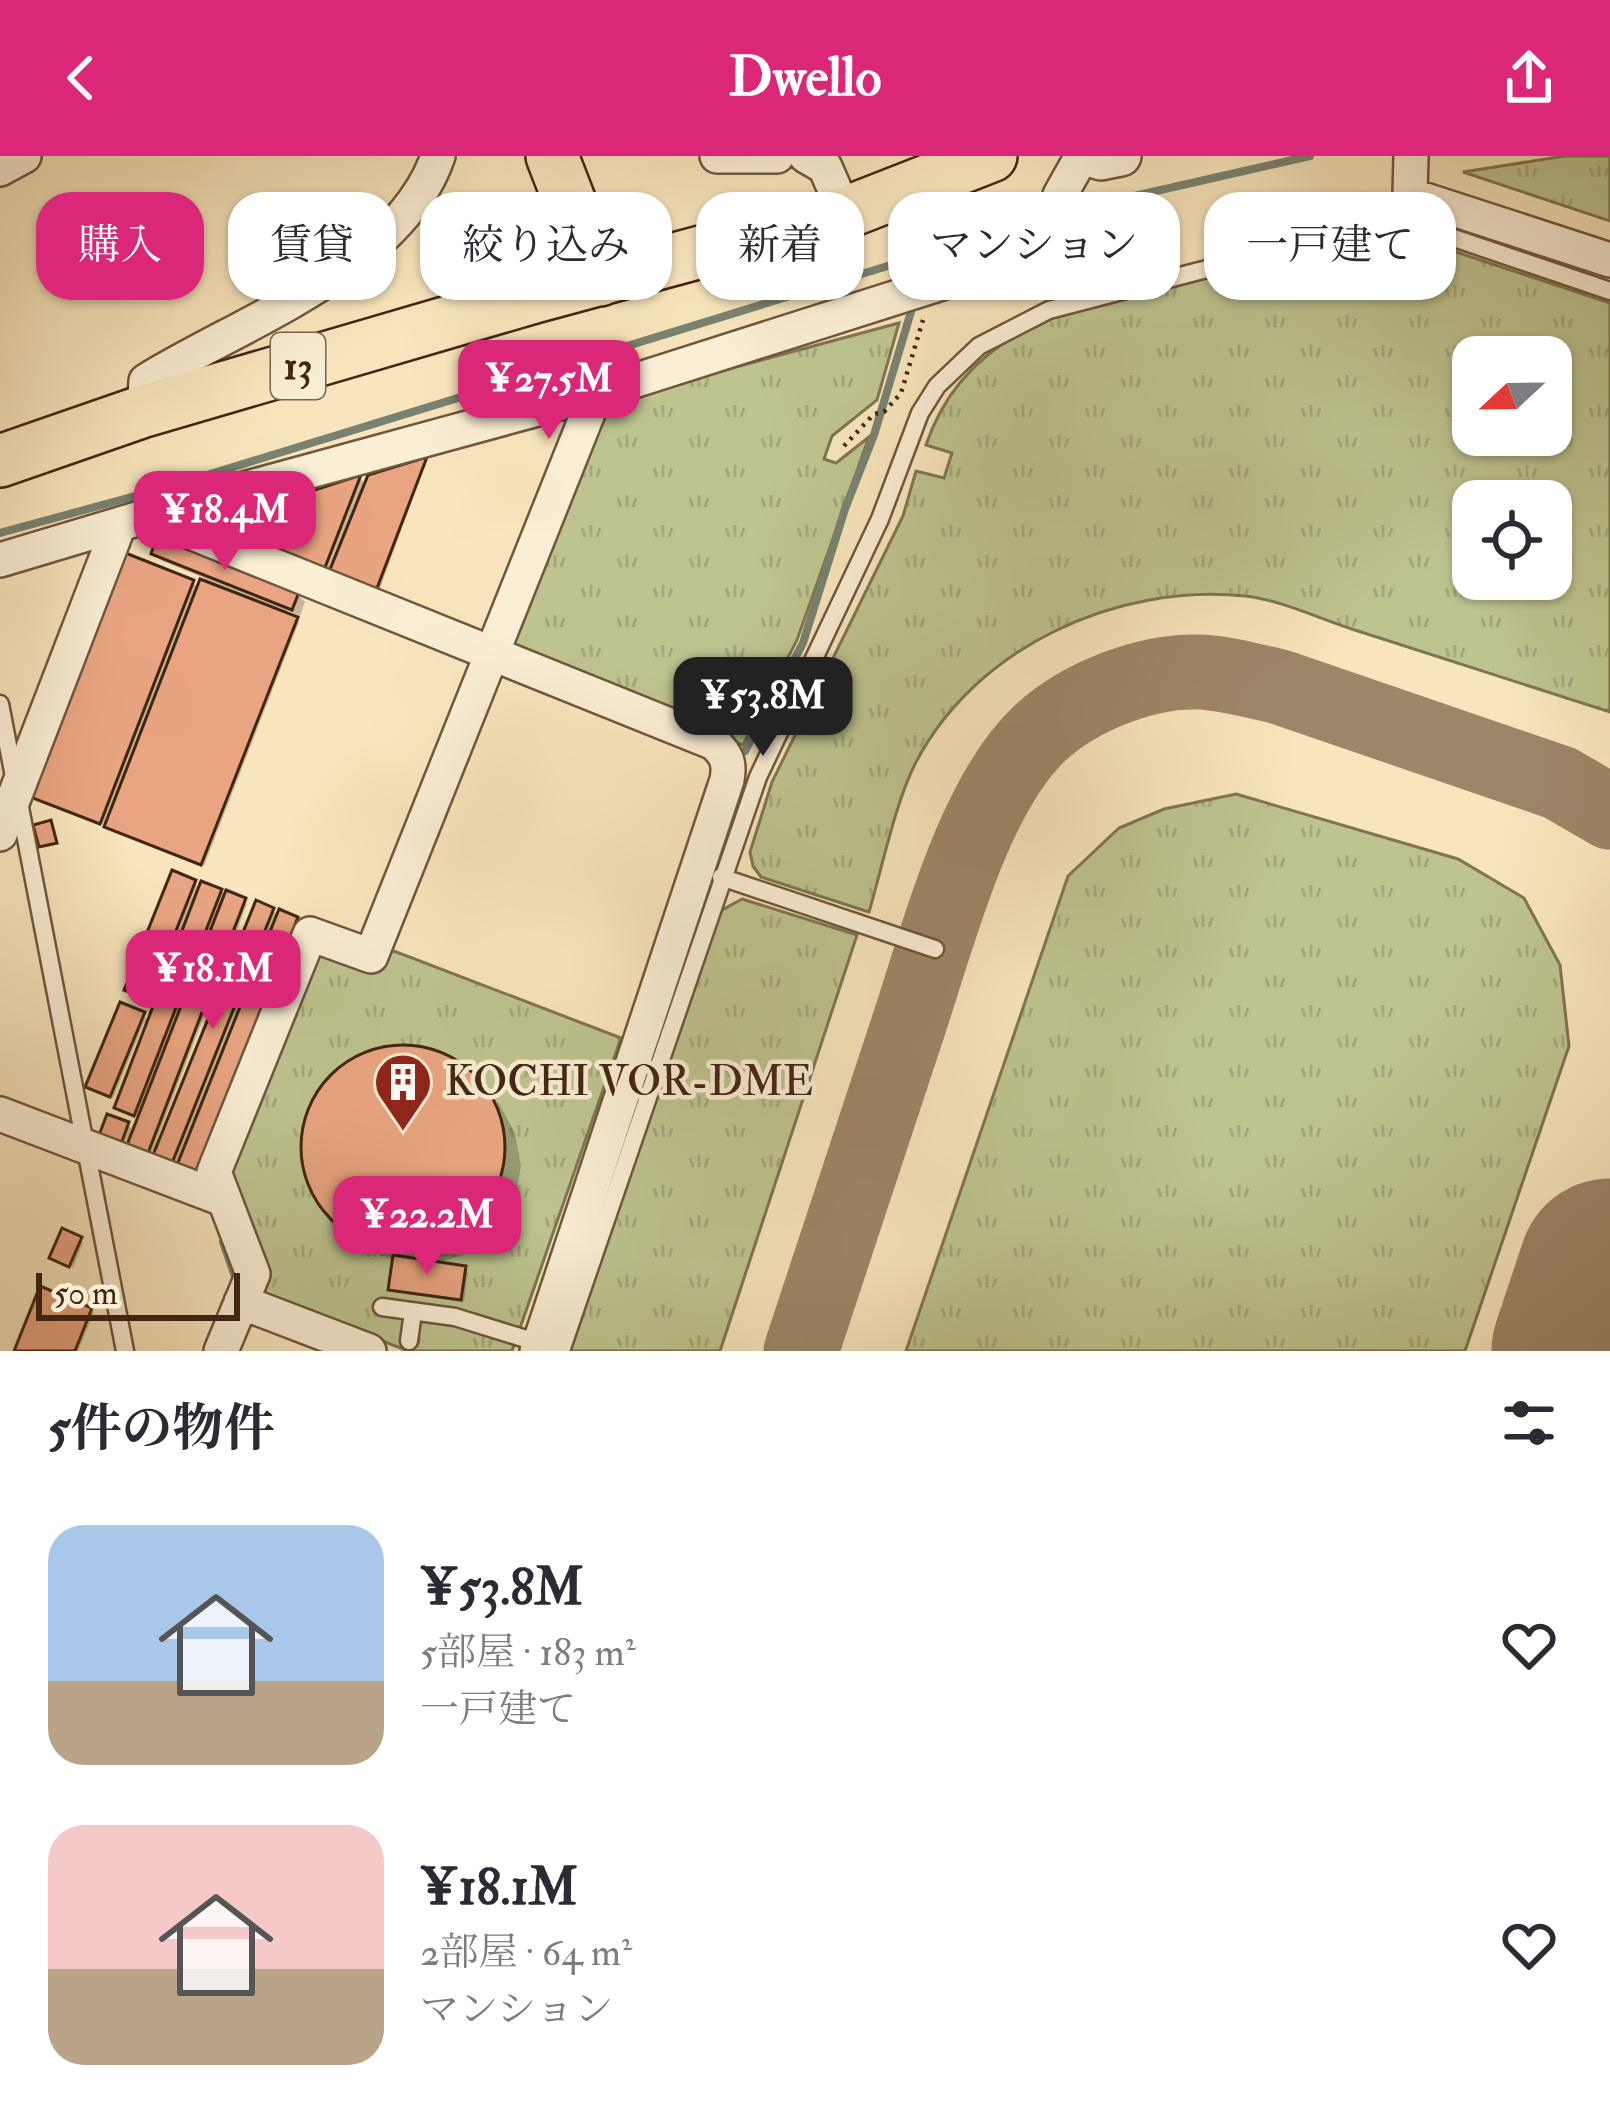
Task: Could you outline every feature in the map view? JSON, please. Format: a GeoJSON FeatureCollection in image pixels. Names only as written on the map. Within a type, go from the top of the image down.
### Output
{"type":"FeatureCollection","features":[{"type":"Feature","properties":{"kind":"main road"},"geometry":{"type":"LineString","coordinates":[[552,156],[566,192]]}},
{"type":"Feature","properties":{"kind":"main road"},"geometry":{"type":"LineString","coordinates":[[864,205],[991,156]]}},
{"type":"Feature","properties":{"kind":"main road","name":"13"},"geometry":{"type":"LineString","coordinates":[[0,461],[144,411],[530,300]]}},
{"type":"Feature","properties":{"kind":"street"},"geometry":{"type":"LineString","coordinates":[[0,169],[23,156]]}},
{"type":"Feature","properties":{"kind":"street"},"geometry":{"type":"LineString","coordinates":[[144,411],[146,381],[297,302],[395,227],[429,182],[438,156]]}},
{"type":"Feature","properties":{"kind":"street"},"geometry":{"type":"LineString","coordinates":[[717,156],[777,156]]}},
{"type":"Feature","properties":{"kind":"street"},"geometry":{"type":"LineString","coordinates":[[806,156],[825,166],[836,192]]}},
{"type":"Feature","properties":{"kind":"street"},"geometry":{"type":"LineString","coordinates":[[1061,192],[1086,156],[1101,160],[1121,156]]}},
{"type":"Feature","properties":{"kind":"street"},"geometry":{"type":"LineString","coordinates":[[1411,156],[1410,195],[1610,260]]}},
{"type":"Feature","properties":{"kind":"street"},"geometry":{"type":"LineString","coordinates":[[0,560],[167,509],[596,394],[888,299]]}},
{"type":"Feature","properties":{"kind":"street"},"geometry":{"type":"LineString","coordinates":[[221,1351],[253,1274],[214,1172],[310,934],[370,956],[596,394]]}},
{"type":"Feature","properties":{"kind":"street"},"geometry":{"type":"LineString","coordinates":[[167,509],[173,524],[714,743],[725,754],[729,767],[546,1348]]}},
{"type":"Feature","properties":{"kind":"street"},"geometry":{"type":"LineString","coordinates":[[0,834],[119,525]]}},
{"type":"Feature","properties":{"kind":"street"},"geometry":{"type":"LineString","coordinates":[[0,1114],[223,1199]]}},
{"type":"Feature","properties":{"kind":"street"},"geometry":{"type":"LineString","coordinates":[[242,1303],[369,1351]]}},
{"type":"Feature","properties":{"kind":"lane"},"geometry":{"type":"LineString","coordinates":[[382,1307],[455,1317],[546,1348],[758,777],[880,519],[920,412],[937,386],[979,346],[1061,307],[1361,233],[1448,236],[1610,291]]}},
{"type":"Feature","properties":{"kind":"lane"},"geometry":{"type":"LineString","coordinates":[[0,704],[125,1351]]}},
{"type":"Feature","properties":{"kind":"lane"},"geometry":{"type":"LineString","coordinates":[[721,877],[934,949]]}},
{"type":"Feature","properties":{"kind":"lane"},"geometry":{"type":"LineString","coordinates":[[409,1341],[413,1312]]}},
{"type":"Feature","properties":{"kind":"path"},"geometry":{"type":"LineString","coordinates":[[844,446],[901,393],[929,300]]}},
{"type":"Feature","properties":{"kind":"green space"},"geometry":{"type":"Polygon","coordinates":[[[1565,156],[1610,156],[1610,221],[1463,172],[1565,156]]]}},
{"type":"Feature","properties":{"kind":"green space"},"geometry":{"type":"Polygon","coordinates":[[[1456,252],[1610,303],[1610,712],[1273,602],[1197,595],[1148,600],[1054,631],[1012,656],[941,723],[908,780],[869,912],[761,877],[750,852],[772,782],[903,516],[916,471],[944,478],[952,453],[926,445],[946,402],[973,368],[1005,342],[1042,322],[1107,300],[1180,300],[1180,282],[1204,277],[1204,300],[1456,300],[1456,252]]]}},
{"type":"Feature","properties":{"kind":"green space"},"geometry":{"type":"Polygon","coordinates":[[[899,323],[877,400],[832,436],[824,459],[836,463],[869,437],[797,640],[743,745],[505,650],[602,403],[899,323]]]}},
{"type":"Feature","properties":{"kind":"green space"},"geometry":{"type":"Polygon","coordinates":[[[1236,794],[1458,859],[1524,898],[1560,965],[1569,1046],[1465,1351],[906,1351],[1068,876],[1119,828],[1164,809],[1236,794]]]}},
{"type":"Feature","properties":{"kind":"green space"},"geometry":{"type":"Polygon","coordinates":[[[742,899],[857,935],[720,1351],[570,1351],[715,919],[742,899]]]}},
{"type":"Feature","properties":{"kind":"green space"},"geometry":{"type":"Polygon","coordinates":[[[386,948],[621,1038],[512,1351],[408,1351],[267,1296],[259,1277],[266,1260],[253,1254],[225,1170],[308,963],[324,951],[378,972],[386,948]]]}},
{"type":"Feature","properties":{"kind":"building"},"geometry":{"type":"Polygon","coordinates":[[[427,457],[374,596],[327,577],[368,475],[427,457]]]}},
{"type":"Feature","properties":{"kind":"building"},"geometry":{"type":"Polygon","coordinates":[[[361,475],[322,575],[276,558],[302,494],[361,475]]]}},
{"type":"Feature","properties":{"kind":"building"},"geometry":{"type":"Polygon","coordinates":[[[274,495],[285,524],[236,542],[225,513],[274,495]]]}},
{"type":"Feature","properties":{"kind":"building"},"geometry":{"type":"Polygon","coordinates":[[[157,536],[299,592],[292,610],[151,554],[157,536]]]}},
{"type":"Feature","properties":{"kind":"building"},"geometry":{"type":"Polygon","coordinates":[[[123,552],[194,580],[100,824],[30,797],[123,552]]]}},
{"type":"Feature","properties":{"kind":"building"},"geometry":{"type":"Polygon","coordinates":[[[200,579],[298,617],[201,865],[104,827],[200,579]]]}},
{"type":"Feature","properties":{"kind":"building"},"geometry":{"type":"Polygon","coordinates":[[[51,820],[57,843],[39,847],[33,825],[51,820]]]}},
{"type":"Feature","properties":{"kind":"building"},"geometry":{"type":"Polygon","coordinates":[[[172,870],[196,880],[149,999],[124,990],[172,870]]]}},
{"type":"Feature","properties":{"kind":"building"},"geometry":{"type":"Polygon","coordinates":[[[201,881],[222,889],[134,1116],[114,1108],[201,881]]]}},
{"type":"Feature","properties":{"kind":"building"},"geometry":{"type":"Polygon","coordinates":[[[226,890],[246,898],[148,1153],[127,1145],[226,890]]]}},
{"type":"Feature","properties":{"kind":"building"},"geometry":{"type":"Polygon","coordinates":[[[256,900],[274,908],[172,1163],[153,1155],[256,900]]]}},
{"type":"Feature","properties":{"kind":"building"},"geometry":{"type":"Polygon","coordinates":[[[279,909],[298,917],[196,1173],[177,1165],[279,909]]]}},
{"type":"Feature","properties":{"kind":"building"},"geometry":{"type":"Polygon","coordinates":[[[120,1002],[145,1012],[110,1097],[85,1087],[120,1002]]]}},
{"type":"Feature","properties":{"kind":"building","name":"KOCHI VOR-DME"},"geometry":{"type":"Polygon","coordinates":[[[403,1045],[442,1053],[475,1075],[497,1108],[505,1147],[497,1186],[475,1219],[442,1241],[403,1249],[364,1241],[331,1219],[309,1186],[301,1147],[309,1108],[331,1075],[364,1053],[403,1045]]]}},
{"type":"Feature","properties":{"kind":"building"},"geometry":{"type":"Polygon","coordinates":[[[107,1114],[129,1122],[120,1147],[98,1138],[107,1114]]]}},
{"type":"Feature","properties":{"kind":"building"},"geometry":{"type":"Polygon","coordinates":[[[62,1228],[82,1237],[69,1267],[49,1258],[62,1228]]]}},
{"type":"Feature","properties":{"kind":"building"},"geometry":{"type":"Polygon","coordinates":[[[393,1255],[466,1266],[461,1300],[388,1290],[393,1255]]]}},
{"type":"Feature","properties":{"kind":"building"},"geometry":{"type":"Polygon","coordinates":[[[40,1286],[92,1308],[75,1351],[14,1351],[40,1286]]]}},
{"type":"Feature","properties":{"kind":"waterway"},"geometry":{"type":"LineString","coordinates":[[1152,192],[1310,156]]}},
{"type":"Feature","properties":{"kind":"waterway"},"geometry":{"type":"LineString","coordinates":[[0,533],[168,487],[888,266]]}},
{"type":"Feature","properties":{"kind":"waterway"},"geometry":{"type":"LineString","coordinates":[[745,751],[803,643],[913,305]]}},
{"type":"Feature","properties":{"kind":"waterway"},"geometry":{"type":"LineString","coordinates":[[223,1242],[238,1285]]}},
{"type":"Feature","properties":{"kind":"taxiway"},"geometry":{"type":"LineString","coordinates":[[801,1351],[959,872],[1016,760],[1040,733],[1074,708],[1114,688],[1157,676],[1199,672],[1230,676],[1280,687],[1560,783],[1610,812]]}},
{"type":"Feature","properties":{"kind":"runway"},"geometry":{"type":"LineString","coordinates":[[1583,1351],[1610,1270]]}},
{"type":"Feature","properties":{"kind":"place","name":"KOCHI VOR-DME"},"geometry":{"type":"Point","coordinates":[403,1133]}}]}
